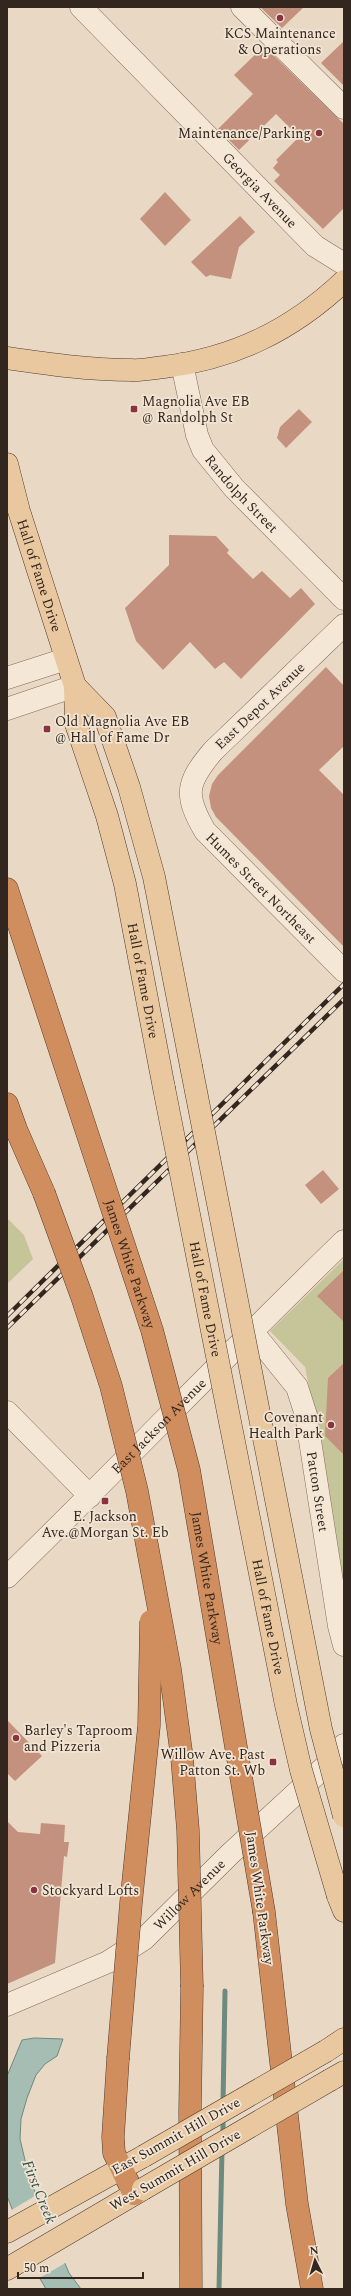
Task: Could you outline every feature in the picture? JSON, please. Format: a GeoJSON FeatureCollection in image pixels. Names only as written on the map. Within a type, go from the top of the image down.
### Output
{"type":"FeatureCollection","features":[{"type":"Feature","properties":{"kind":"highway","name":"James White Parkway"},"geometry":{"type":"LineString","coordinates":[[7,889],[152,1330],[189,1470],[264,1912],[297,2204],[312,2289]]}},
{"type":"Feature","properties":{"kind":"highway"},"geometry":{"type":"LineString","coordinates":[[7,1104],[11,1122],[44,1193],[82,1297],[111,1386],[137,1491],[170,1669],[182,1758],[188,1830],[192,1987],[190,2111],[191,2289]]}},
{"type":"Feature","properties":{"kind":"highway"},"geometry":{"type":"LineString","coordinates":[[139,2192],[121,2168],[114,2153],[112,2137],[131,1903],[149,1726],[152,1578]]}},
{"type":"Feature","properties":{"kind":"highway"},"geometry":{"type":"LineString","coordinates":[[297,2204],[324,2289]]}},
{"type":"Feature","properties":{"kind":"main road"},"geometry":{"type":"LineString","coordinates":[[7,358],[64,366],[132,370],[182,364],[220,357],[265,337],[295,320],[344,281]]}},
{"type":"Feature","properties":{"kind":"main road","name":"Hall of Fame Drive"},"geometry":{"type":"LineString","coordinates":[[7,464],[19,510],[75,686],[76,724],[107,816],[125,884],[286,1705],[300,1770],[341,1903]]}},
{"type":"Feature","properties":{"kind":"main road","name":"Hall of Fame Drive"},"geometry":{"type":"LineString","coordinates":[[75,686],[105,717],[129,787],[154,877],[321,1729],[344,1816]]}},
{"type":"Feature","properties":{"kind":"main road","name":"East Summit Hill Drive"},"geometry":{"type":"LineString","coordinates":[[7,2232],[144,2156],[344,2040]]}},
{"type":"Feature","properties":{"kind":"main road","name":"West Summit Hill Drive"},"geometry":{"type":"LineString","coordinates":[[7,2269],[337,2076]]}},
{"type":"Feature","properties":{"kind":"street","name":"Georgia Avenue"},"geometry":{"type":"LineString","coordinates":[[81,7],[315,246],[344,264]]}},
{"type":"Feature","properties":{"kind":"street"},"geometry":{"type":"LineString","coordinates":[[242,7],[344,108]]}},
{"type":"Feature","properties":{"kind":"street","name":"Randolph Street"},"geometry":{"type":"LineString","coordinates":[[182,364],[197,435],[203,450],[234,488],[344,599]]}},
{"type":"Feature","properties":{"kind":"street","name":"East Depot Avenue"},"geometry":{"type":"LineString","coordinates":[[191,796],[192,782],[197,772],[213,752],[344,625]]}},
{"type":"Feature","properties":{"kind":"street"},"geometry":{"type":"LineString","coordinates":[[7,678],[66,659]]}},
{"type":"Feature","properties":{"kind":"street"},"geometry":{"type":"LineString","coordinates":[[7,709],[75,686]]}},
{"type":"Feature","properties":{"kind":"street","name":"Humes Street Northeast"},"geometry":{"type":"LineString","coordinates":[[191,796],[194,812],[205,831],[344,971]]}},
{"type":"Feature","properties":{"kind":"street","name":"East Jackson Avenue"},"geometry":{"type":"LineString","coordinates":[[7,1576],[90,1496],[251,1330],[344,1241]]}},
{"type":"Feature","properties":{"kind":"street","name":"Patton Street"},"geometry":{"type":"LineString","coordinates":[[251,1330],[297,1387],[306,1415],[339,1626],[344,1645]]}},
{"type":"Feature","properties":{"kind":"street"},"geometry":{"type":"LineString","coordinates":[[7,1412],[90,1496]]}},
{"type":"Feature","properties":{"kind":"street","name":"Willow Avenue"},"geometry":{"type":"LineString","coordinates":[[7,2005],[108,1962],[144,1939],[230,1854],[331,1761],[344,1745]]}},
{"type":"Feature","properties":{"kind":"green space"},"geometry":{"type":"Polygon","coordinates":[[[7,1218],[24,1235],[33,1259],[7,1284],[7,1218]]]}},
{"type":"Feature","properties":{"kind":"green space","name":"Covenant Health Park"},"geometry":{"type":"Polygon","coordinates":[[[344,1259],[344,1602],[322,1453],[305,1367],[270,1331],[344,1259]]]}},
{"type":"Feature","properties":{"kind":"shaded area","name":"First Creek"},"geometry":{"type":"Polygon","coordinates":[[[34,2038],[63,2039],[57,2056],[45,2064],[36,2075],[21,2119],[20,2139],[29,2177],[69,2273],[81,2289],[46,2289],[39,2277],[7,2196],[7,2076],[22,2040],[34,2038]]]}},
{"type":"Feature","properties":{"kind":"pier"},"geometry":{"type":"Polygon","coordinates":[[[38,2194],[67,2262],[38,2279],[10,2211],[38,2194]]]}},
{"type":"Feature","properties":{"kind":"building","name":"KCS Maintenance & Operations"},"geometry":{"type":"Polygon","coordinates":[[[260,7],[304,7],[282,28],[260,7]]]}},
{"type":"Feature","properties":{"kind":"building"},"geometry":{"type":"Polygon","coordinates":[[[344,41],[344,86],[321,63],[344,41]]]}},
{"type":"Feature","properties":{"kind":"building","name":"Maintenance/Parking"},"geometry":{"type":"Polygon","coordinates":[[[264,46],[344,124],[344,208],[323,229],[274,181],[280,175],[273,168],[278,162],[276,160],[299,137],[276,114],[239,150],[218,129],[253,94],[234,75],[264,46]]]}},
{"type":"Feature","properties":{"kind":"building"},"geometry":{"type":"Polygon","coordinates":[[[165,192],[191,220],[165,246],[140,219],[165,192]]]}},
{"type":"Feature","properties":{"kind":"building"},"geometry":{"type":"Polygon","coordinates":[[[240,216],[255,232],[239,247],[231,279],[210,275],[206,277],[191,262],[240,216]]]}},
{"type":"Feature","properties":{"kind":"building"},"geometry":{"type":"Polygon","coordinates":[[[299,409],[312,422],[286,448],[277,438],[280,427],[299,409]]]}},
{"type":"Feature","properties":{"kind":"building"},"geometry":{"type":"Polygon","coordinates":[[[169,535],[216,536],[229,550],[227,553],[253,579],[262,571],[290,598],[301,588],[315,604],[241,679],[224,662],[215,669],[190,642],[163,670],[136,641],[125,608],[169,565],[169,535]]]}},
{"type":"Feature","properties":{"kind":"building"},"geometry":{"type":"Polygon","coordinates":[[[326,667],[344,686],[344,746],[319,770],[344,795],[344,947],[216,817],[211,808],[209,796],[212,784],[218,775],[326,667]]]}},
{"type":"Feature","properties":{"kind":"building"},"geometry":{"type":"Polygon","coordinates":[[[323,1170],[339,1189],[321,1204],[305,1185],[323,1170]]]}},
{"type":"Feature","properties":{"kind":"building"},"geometry":{"type":"Polygon","coordinates":[[[344,1270],[344,1322],[317,1296],[344,1270]]]}},
{"type":"Feature","properties":{"kind":"building"},"geometry":{"type":"Polygon","coordinates":[[[344,1363],[344,1455],[325,1436],[328,1378],[344,1363]]]}},
{"type":"Feature","properties":{"kind":"building","name":"Barley's Taproom and Pizzeria"},"geometry":{"type":"Polygon","coordinates":[[[7,1720],[42,1756],[15,1781],[7,1773],[7,1720]]]}},
{"type":"Feature","properties":{"kind":"building","name":"Stockyard Lofts"},"geometry":{"type":"Polygon","coordinates":[[[7,1821],[18,1832],[40,1834],[41,1823],[65,1825],[64,1842],[69,1842],[67,1857],[64,1856],[55,1963],[7,1984],[7,1821]]]}},
{"type":"Feature","properties":{"kind":"waterway"},"geometry":{"type":"LineString","coordinates":[[223,2104],[225,1991]]}},
{"type":"Feature","properties":{"kind":"waterway"},"geometry":{"type":"LineString","coordinates":[[223,2118],[223,2136]]}},
{"type":"Feature","properties":{"kind":"waterway"},"geometry":{"type":"LineString","coordinates":[[219,2289],[222,2150]]}},
{"type":"Feature","properties":{"kind":"railway"},"geometry":{"type":"LineString","coordinates":[[7,1316],[344,984]]}},
{"type":"Feature","properties":{"kind":"railway"},"geometry":{"type":"LineString","coordinates":[[7,1328],[344,999]]}},
{"type":"Feature","properties":{"kind":"place","name":"KCS Maintenance & Operations"},"geometry":{"type":"Point","coordinates":[280,18]}},
{"type":"Feature","properties":{"kind":"place","name":"Maintenance/Parking"},"geometry":{"type":"Point","coordinates":[319,133]}},
{"type":"Feature","properties":{"kind":"place","name":"Magnolia Ave EB @ Randolph St"},"geometry":{"type":"Point","coordinates":[134,409]}},
{"type":"Feature","properties":{"kind":"place","name":"Old Magnolia Ave EB @ Hall of Fame Dr"},"geometry":{"type":"Point","coordinates":[47,729]}},
{"type":"Feature","properties":{"kind":"place","name":"Covenant Health Park"},"geometry":{"type":"Point","coordinates":[331,1425]}},
{"type":"Feature","properties":{"kind":"place","name":"E. Jackson Ave.@Morgan St. Eb"},"geometry":{"type":"Point","coordinates":[105,1501]}},
{"type":"Feature","properties":{"kind":"place","name":"Barley's Taproom and Pizzeria"},"geometry":{"type":"Point","coordinates":[16,1738]}},
{"type":"Feature","properties":{"kind":"place","name":"Willow Ave. Past Patton St. Wb"},"geometry":{"type":"Point","coordinates":[273,1762]}},
{"type":"Feature","properties":{"kind":"place","name":"Stockyard Lofts"},"geometry":{"type":"Point","coordinates":[34,1890]}}]}
